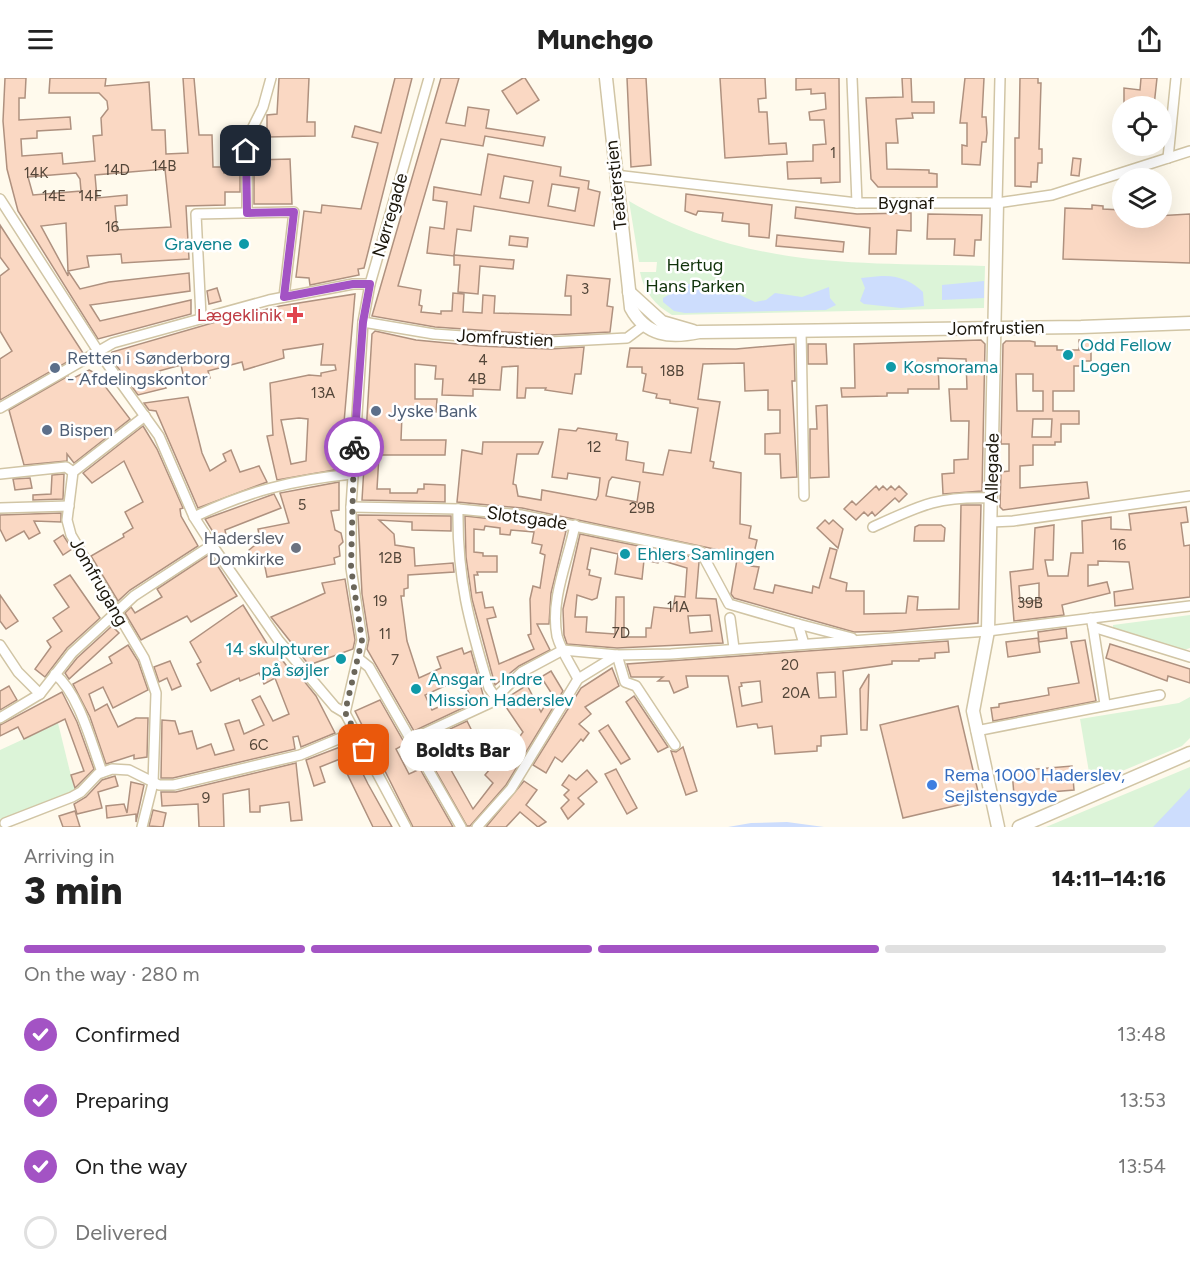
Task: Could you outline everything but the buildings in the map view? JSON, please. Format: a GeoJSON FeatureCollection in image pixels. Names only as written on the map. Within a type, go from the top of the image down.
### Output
{"type":"FeatureCollection","features":[{"type":"Feature","properties":{"kind":"street"},"geometry":{"type":"LineString","coordinates":[[247,213],[247,140],[263,108],[271,78]]}},
{"type":"Feature","properties":{"kind":"street","name":"Nørregade"},"geometry":{"type":"LineString","coordinates":[[345,712],[362,640],[351,568],[351,507],[363,322],[370,284],[429,78]]}},
{"type":"Feature","properties":{"kind":"street","name":"Teaterstien"},"geometry":{"type":"LineString","coordinates":[[606,78],[629,292]]}},
{"type":"Feature","properties":{"kind":"street"},"geometry":{"type":"LineString","coordinates":[[852,78],[856,203]]}},
{"type":"Feature","properties":{"kind":"street"},"geometry":{"type":"LineString","coordinates":[[997,203],[1000,78]]}},
{"type":"Feature","properties":{"kind":"street"},"geometry":{"type":"LineString","coordinates":[[1168,158],[1176,78]]}},
{"type":"Feature","properties":{"kind":"street","name":"Bygnaf"},"geometry":{"type":"LineString","coordinates":[[615,175],[856,203],[997,203],[1052,195],[1190,151]]}},
{"type":"Feature","properties":{"kind":"street"},"geometry":{"type":"LineString","coordinates":[[0,200],[98,351],[159,436],[194,517],[212,545],[279,640],[335,706],[345,712],[406,827]]}},
{"type":"Feature","properties":{"kind":"street","name":"Allegade"},"geometry":{"type":"LineString","coordinates":[[997,203],[988,631],[975,691],[976,731],[998,827]]}},
{"type":"Feature","properties":{"kind":"street"},"geometry":{"type":"LineString","coordinates":[[201,317],[196,214],[294,212],[284,297]]}},
{"type":"Feature","properties":{"kind":"street"},"geometry":{"type":"LineString","coordinates":[[4,406],[76,367],[113,343],[201,317],[284,297],[353,284],[370,284]]}},
{"type":"Feature","properties":{"kind":"street"},"geometry":{"type":"LineString","coordinates":[[629,292],[631,308],[644,326]]}},
{"type":"Feature","properties":{"kind":"street","name":"Jomfrustien"},"geometry":{"type":"LineString","coordinates":[[629,292],[662,322],[699,332]]}},
{"type":"Feature","properties":{"kind":"street","name":"Jomfrustien"},"geometry":{"type":"LineString","coordinates":[[363,322],[487,339],[591,341],[627,338],[644,326],[668,335],[699,332],[1190,323]]}},
{"type":"Feature","properties":{"kind":"street"},"geometry":{"type":"LineString","coordinates":[[801,331],[804,496]]}},
{"type":"Feature","properties":{"kind":"street"},"geometry":{"type":"LineString","coordinates":[[0,474],[66,467],[74,472],[146,416]]}},
{"type":"Feature","properties":{"kind":"street","name":"Jomfrugang"},"geometry":{"type":"LineString","coordinates":[[74,472],[67,520],[71,535],[144,658],[156,693],[153,783],[142,827]]}},
{"type":"Feature","properties":{"kind":"street"},"geometry":{"type":"LineString","coordinates":[[194,517],[263,489],[300,480],[352,474]]}},
{"type":"Feature","properties":{"kind":"street"},"geometry":{"type":"LineString","coordinates":[[991,522],[1190,496]]}},
{"type":"Feature","properties":{"kind":"street"},"geometry":{"type":"LineString","coordinates":[[873,527],[919,506],[937,501],[956,497],[992,498]]}},
{"type":"Feature","properties":{"kind":"street"},"geometry":{"type":"LineString","coordinates":[[0,508],[69,506]]}},
{"type":"Feature","properties":{"kind":"street","name":"Slotsgade"},"geometry":{"type":"LineString","coordinates":[[351,507],[458,508],[575,525],[700,552],[729,604],[798,624]]}},
{"type":"Feature","properties":{"kind":"street"},"geometry":{"type":"LineString","coordinates":[[458,508],[458,559],[462,595],[489,688],[496,698]]}},
{"type":"Feature","properties":{"kind":"street"},"geometry":{"type":"LineString","coordinates":[[575,525],[558,594],[556,625],[562,650],[578,679]]}},
{"type":"Feature","properties":{"kind":"street"},"geometry":{"type":"LineString","coordinates":[[0,718],[40,694],[72,653],[134,596],[212,545]]}},
{"type":"Feature","properties":{"kind":"street"},"geometry":{"type":"LineString","coordinates":[[410,740],[496,698],[522,672],[562,650],[617,655],[804,644],[1092,622],[1190,606]]}},
{"type":"Feature","properties":{"kind":"street"},"geometry":{"type":"LineString","coordinates":[[730,618],[734,648]]}},
{"type":"Feature","properties":{"kind":"street"},"geometry":{"type":"LineString","coordinates":[[1092,622],[1190,657]]}},
{"type":"Feature","properties":{"kind":"street"},"geometry":{"type":"LineString","coordinates":[[1092,622],[1105,704]]}},
{"type":"Feature","properties":{"kind":"street"},"geometry":{"type":"LineString","coordinates":[[798,624],[860,640]]}},
{"type":"Feature","properties":{"kind":"street"},"geometry":{"type":"LineString","coordinates":[[798,624],[804,644]]}},
{"type":"Feature","properties":{"kind":"street"},"geometry":{"type":"LineString","coordinates":[[0,645],[18,672],[40,694]]}},
{"type":"Feature","properties":{"kind":"street"},"geometry":{"type":"LineString","coordinates":[[477,827],[511,789],[578,679],[617,655]]}},
{"type":"Feature","properties":{"kind":"street"},"geometry":{"type":"LineString","coordinates":[[617,655],[625,682],[636,686],[675,745]]}},
{"type":"Feature","properties":{"kind":"street"},"geometry":{"type":"LineString","coordinates":[[359,659],[369,667],[460,827]]}},
{"type":"Feature","properties":{"kind":"street"},"geometry":{"type":"LineString","coordinates":[[55,674],[62,680],[81,714],[102,771]]}},
{"type":"Feature","properties":{"kind":"street"},"geometry":{"type":"LineString","coordinates":[[976,731],[1160,695]]}},
{"type":"Feature","properties":{"kind":"street"},"geometry":{"type":"LineString","coordinates":[[4,823],[72,797],[102,771],[129,770],[159,785],[188,783],[300,755],[355,732]]}},
{"type":"Feature","properties":{"kind":"street"},"geometry":{"type":"LineString","coordinates":[[1019,827],[1190,753]]}},
{"type":"Feature","properties":{"kind":"green space","name":"Hertug Hans Parken"},"geometry":{"type":"Polygon","coordinates":[[[629,201],[673,223],[716,240],[759,251],[846,262],[985,266],[984,308],[672,315],[655,302],[644,286],[640,272],[656,272],[657,262],[639,262],[629,201]]]}},
{"type":"Feature","properties":{"kind":"green space"},"geometry":{"type":"Polygon","coordinates":[[[1190,615],[1190,648],[1184,650],[1113,628],[1113,625],[1190,615]]]}},
{"type":"Feature","properties":{"kind":"green space"},"geometry":{"type":"Polygon","coordinates":[[[1190,697],[1190,738],[1182,746],[1091,784],[1080,719],[1179,703],[1190,697]]]}},
{"type":"Feature","properties":{"kind":"green space"},"geometry":{"type":"Polygon","coordinates":[[[48,699],[58,723],[75,792],[0,819],[0,750],[52,726],[43,701],[48,699]]]}},
{"type":"Feature","properties":{"kind":"green space"},"geometry":{"type":"Polygon","coordinates":[[[1190,767],[1190,827],[1046,827],[1190,767]]]}},
{"type":"Feature","properties":{"kind":"water"},"geometry":{"type":"Polygon","coordinates":[[[887,276],[904,280],[923,292],[924,306],[901,308],[864,304],[860,301],[865,288],[861,278],[887,276]]]}},
{"type":"Feature","properties":{"kind":"water"},"geometry":{"type":"Polygon","coordinates":[[[984,281],[984,298],[942,300],[942,285],[984,281]]]}},
{"type":"Feature","properties":{"kind":"water"},"geometry":{"type":"Polygon","coordinates":[[[688,284],[701,285],[724,294],[740,295],[755,302],[766,300],[775,293],[802,297],[829,287],[830,298],[836,305],[826,310],[685,313],[674,311],[663,302],[663,298],[688,284]]]}},
{"type":"Feature","properties":{"kind":"water"},"geometry":{"type":"Polygon","coordinates":[[[1190,788],[1190,827],[1153,827],[1190,788]]]}},
{"type":"Feature","properties":{"kind":"water"},"geometry":{"type":"Polygon","coordinates":[[[787,822],[824,827],[728,827],[751,823],[787,822]]]}},
{"type":"Feature","properties":{"kind":"way so far"},"geometry":{"type":"LineString","coordinates":[[354,447],[351,568],[362,640],[345,712],[364,750]]}},
{"type":"Feature","properties":{"kind":"place","name":"Gravene"},"geometry":{"type":"Point","coordinates":[244,244]}},
{"type":"Feature","properties":{"kind":"place","name":"Lægeklinik"},"geometry":{"type":"Point","coordinates":[295,315]}},
{"type":"Feature","properties":{"kind":"place","name":"Odd Fellow Logen"},"geometry":{"type":"Point","coordinates":[1068,355]}},
{"type":"Feature","properties":{"kind":"place","name":"Kosmorama"},"geometry":{"type":"Point","coordinates":[891,367]}},
{"type":"Feature","properties":{"kind":"place","name":"Retten i Sønderborg - Afdelingskontor"},"geometry":{"type":"Point","coordinates":[55,368]}},
{"type":"Feature","properties":{"kind":"place","name":"Jyske Bank"},"geometry":{"type":"Point","coordinates":[376,411]}},
{"type":"Feature","properties":{"kind":"place","name":"Bispen"},"geometry":{"type":"Point","coordinates":[47,430]}},
{"type":"Feature","properties":{"kind":"place","name":"Haderslev Domkirke"},"geometry":{"type":"Point","coordinates":[296,548]}},
{"type":"Feature","properties":{"kind":"place","name":"Ehlers Samlingen"},"geometry":{"type":"Point","coordinates":[625,554]}},
{"type":"Feature","properties":{"kind":"place","name":"14 skulpturer på søjler"},"geometry":{"type":"Point","coordinates":[341,659]}},
{"type":"Feature","properties":{"kind":"place","name":"Ansgar - Indre Mission Haderslev"},"geometry":{"type":"Point","coordinates":[416,689]}},
{"type":"Feature","properties":{"kind":"place","name":"Boldts Bar"},"geometry":{"type":"Point","coordinates":[364,750]}},
{"type":"Feature","properties":{"kind":"place","name":"Rema 1000 Haderslev, Sejlstensgyde"},"geometry":{"type":"Point","coordinates":[932,785]}},
{"type":"Feature","properties":{"kind":"route"},"geometry":{"type":"LineString","coordinates":[[246,151],[247,213],[294,212],[284,297],[353,284],[370,284],[363,322],[354,447]]}}]}
